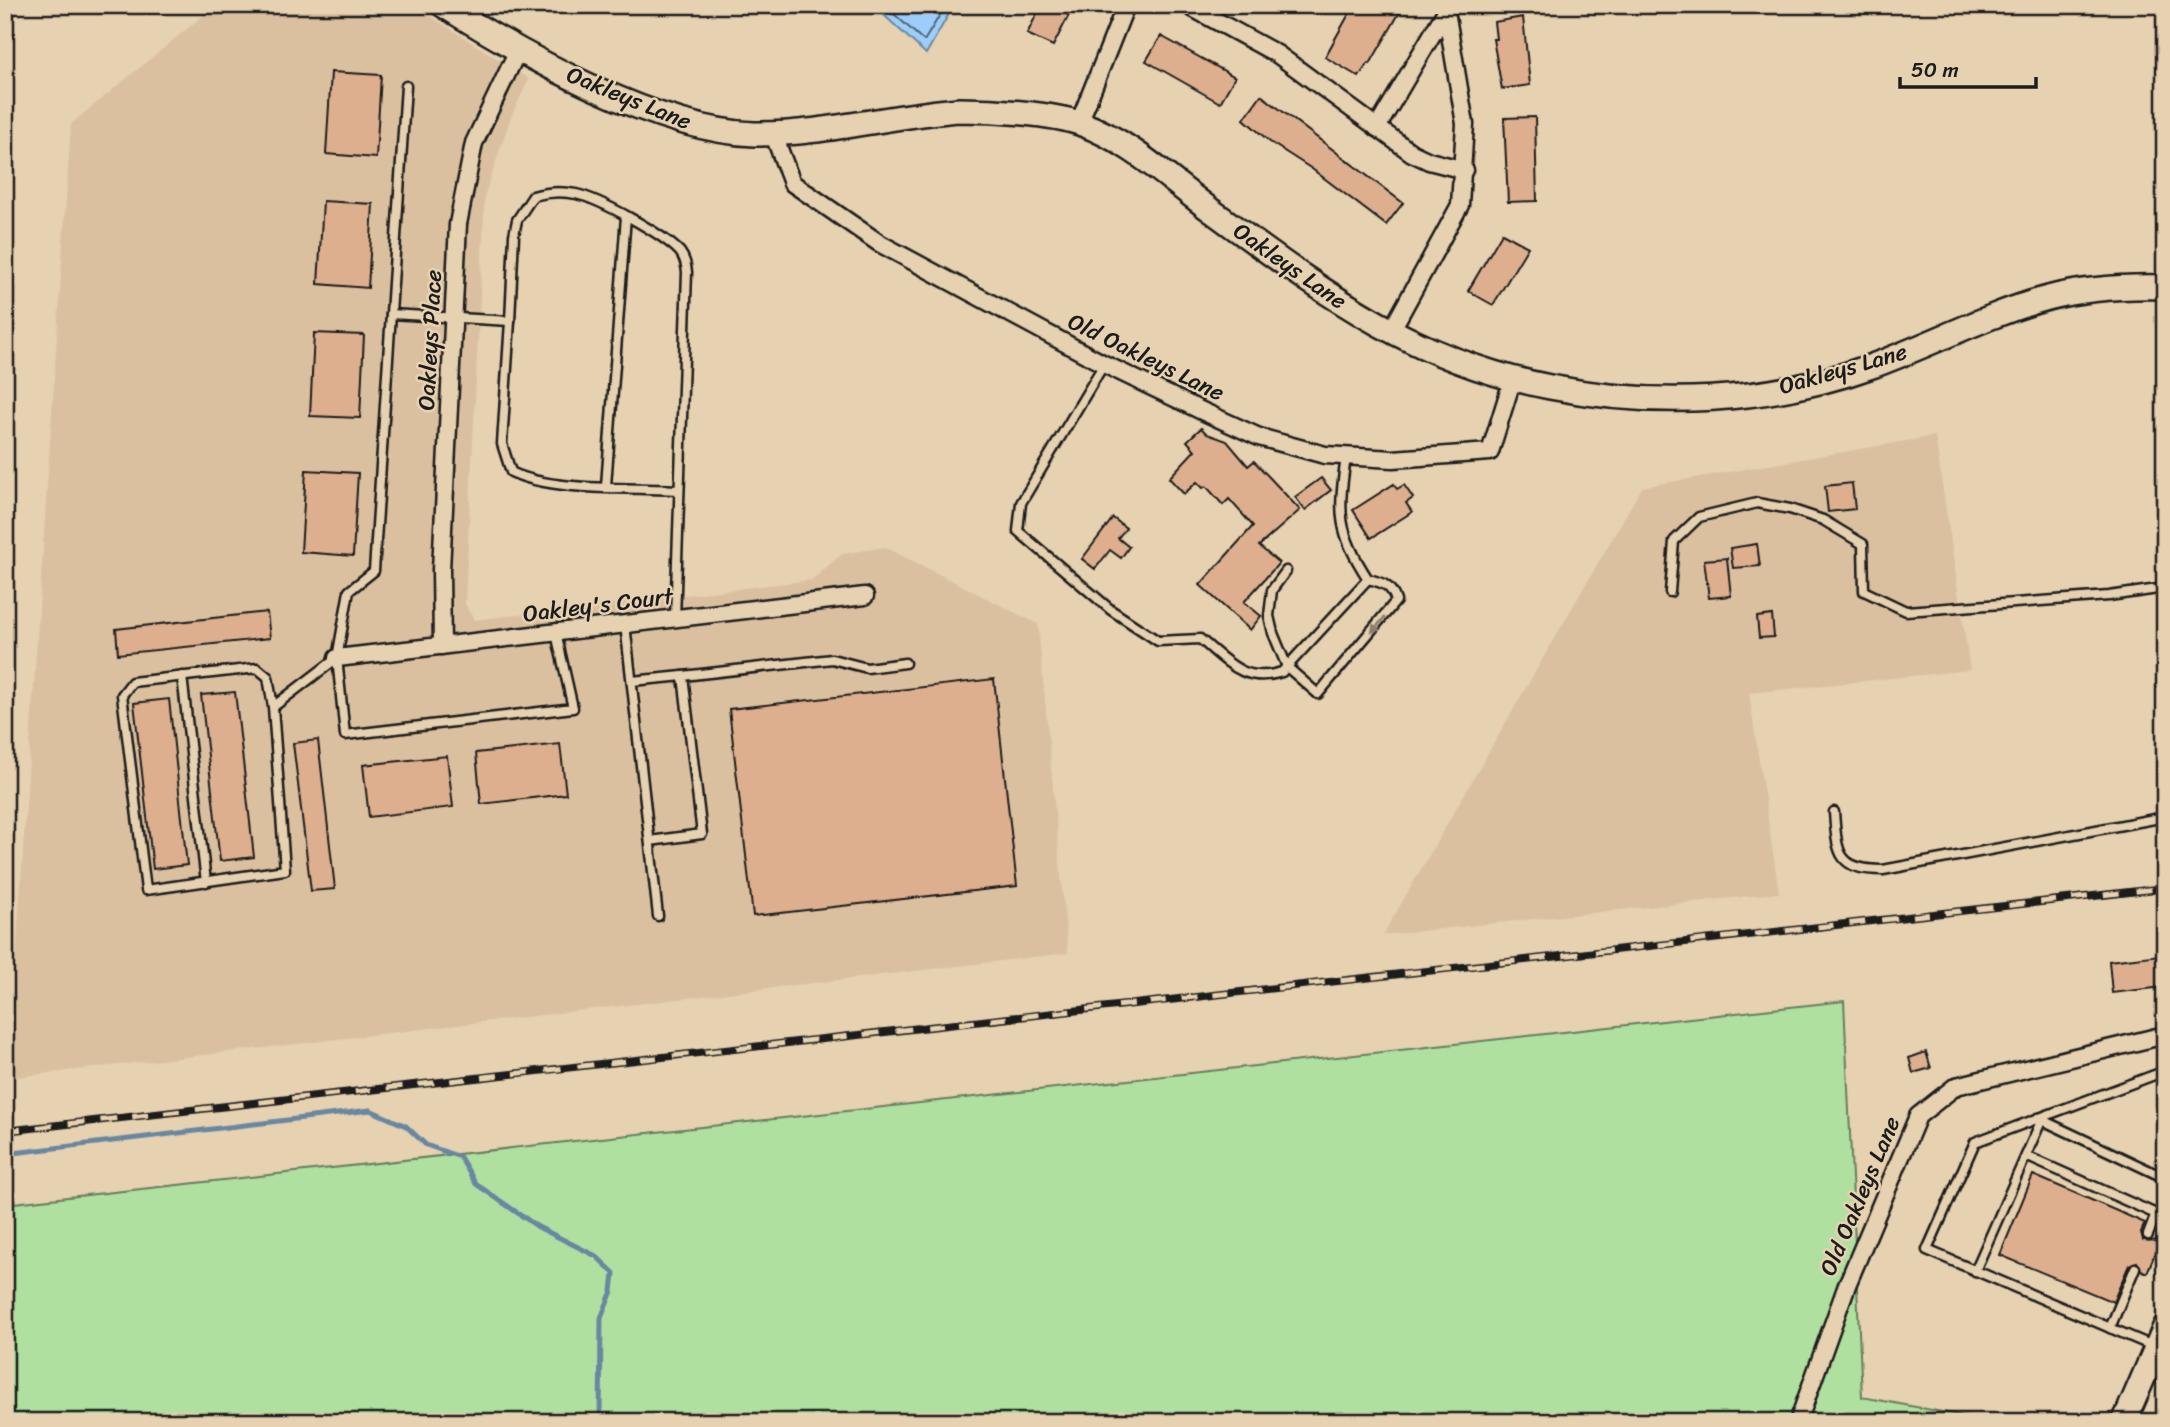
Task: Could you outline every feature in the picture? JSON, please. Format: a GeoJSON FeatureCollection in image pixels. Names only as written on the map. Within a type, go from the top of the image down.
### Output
{"type":"FeatureCollection","features":[{"type":"Feature","properties":{"kind":"street","name":"Oakleys Lane"},"geometry":{"type":"LineString","coordinates":[[443,5],[580,80],[661,115],[716,130],[773,133],[959,110],[986,110],[1079,123],[1123,146],[1329,297],[1390,333],[1439,354],[1513,379],[1588,393],[1681,400],[1745,395],[1813,383],[1868,367],[2048,298],[2123,286],[2165,287]]}},
{"type":"Feature","properties":{"kind":"street"},"geometry":{"type":"LineString","coordinates":[[1079,123],[1126,5]]}},
{"type":"Feature","properties":{"kind":"street"},"geometry":{"type":"LineString","coordinates":[[1195,7],[1277,54],[1377,128],[1429,161],[1464,170]]}},
{"type":"Feature","properties":{"kind":"street"},"geometry":{"type":"LineString","coordinates":[[1377,128],[1445,8]]}},
{"type":"Feature","properties":{"kind":"street"},"geometry":{"type":"LineString","coordinates":[[1390,333],[1455,217],[1464,170],[1465,124],[1445,8]]}},
{"type":"Feature","properties":{"kind":"street","name":"Oakleys Place"},"geometry":{"type":"LineString","coordinates":[[442,646],[442,570],[458,224],[474,143],[519,48]]}},
{"type":"Feature","properties":{"kind":"street","name":"Old Oakleys Lane"},"geometry":{"type":"LineString","coordinates":[[773,133],[792,183],[879,243],[1104,364],[1259,437],[1299,450],[1346,457],[1393,459],[1490,452],[1513,379]]}},
{"type":"Feature","properties":{"kind":"street","name":"Oakley's Court"},"geometry":{"type":"LineString","coordinates":[[337,658],[865,596]]}},
{"type":"Feature","properties":{"kind":"street","name":"Old Oakleys Lane"},"geometry":{"type":"LineString","coordinates":[[1798,1422],[1847,1285],[1918,1116],[1956,1086],[2165,1035]]}},
{"type":"Feature","properties":{"kind":"street"},"geometry":{"type":"LineString","coordinates":[[2132,1420],[2162,1333]]}},
{"type":"Feature","properties":{"kind":"lane"},"geometry":{"type":"LineString","coordinates":[[405,86],[373,571],[349,591],[337,658],[345,735],[573,708],[556,633]]}},
{"type":"Feature","properties":{"kind":"lane"},"geometry":{"type":"LineString","coordinates":[[675,619],[679,489],[686,260],[678,250],[626,216],[577,194],[547,192],[533,196],[523,206],[514,235],[502,444],[511,472],[523,478],[553,484],[679,489]]}},
{"type":"Feature","properties":{"kind":"lane"},"geometry":{"type":"LineString","coordinates":[[606,486],[626,216]]}},
{"type":"Feature","properties":{"kind":"lane"},"geometry":{"type":"LineString","coordinates":[[391,314],[510,321]]}},
{"type":"Feature","properties":{"kind":"lane"},"geometry":{"type":"LineString","coordinates":[[1104,364],[1021,503],[1018,531],[1111,610],[1158,641],[1200,639],[1240,672],[1264,678],[1282,672],[1368,579]]}},
{"type":"Feature","properties":{"kind":"lane"},"geometry":{"type":"LineString","coordinates":[[1286,571],[1272,590],[1269,617],[1279,652],[1287,667],[1318,694],[1393,608],[1396,601],[1392,589],[1385,583],[1368,579],[1343,532],[1339,504],[1346,457]]}},
{"type":"Feature","properties":{"kind":"lane"},"geometry":{"type":"LineString","coordinates":[[1670,592],[1674,541],[1699,517],[1757,503],[1790,509],[1823,520],[1863,544],[1864,591],[1906,611],[2109,596],[2165,588]]}},
{"type":"Feature","properties":{"kind":"lane"},"geometry":{"type":"LineString","coordinates":[[625,624],[658,916]]}},
{"type":"Feature","properties":{"kind":"lane"},"geometry":{"type":"LineString","coordinates":[[273,707],[337,658]]}},
{"type":"Feature","properties":{"kind":"lane"},"geometry":{"type":"LineString","coordinates":[[632,681],[832,659],[867,668],[905,663]]}},
{"type":"Feature","properties":{"kind":"lane"},"geometry":{"type":"LineString","coordinates":[[257,668],[268,677],[273,707],[285,870],[146,890],[122,695],[132,681],[257,668]]}},
{"type":"Feature","properties":{"kind":"lane"},"geometry":{"type":"LineString","coordinates":[[182,676],[206,882]]}},
{"type":"Feature","properties":{"kind":"lane"},"geometry":{"type":"LineString","coordinates":[[650,841],[702,834],[683,676]]}},
{"type":"Feature","properties":{"kind":"lane"},"geometry":{"type":"LineString","coordinates":[[1834,812],[1836,838],[1842,858],[1858,870],[1883,870],[2165,817]]}},
{"type":"Feature","properties":{"kind":"lane"},"geometry":{"type":"LineString","coordinates":[[2162,1333],[2109,1328],[1927,1250],[1975,1142],[2165,1071]]}},
{"type":"Feature","properties":{"kind":"lane"},"geometry":{"type":"LineString","coordinates":[[1975,1271],[2026,1156],[2039,1118]]}},
{"type":"Feature","properties":{"kind":"lane"},"geometry":{"type":"LineString","coordinates":[[2039,1118],[2165,1178]]}},
{"type":"Feature","properties":{"kind":"lane"},"geometry":{"type":"LineString","coordinates":[[2026,1156],[2156,1214]]}},
{"type":"Feature","properties":{"kind":"lane"},"geometry":{"type":"LineString","coordinates":[[2148,1235],[2156,1214],[2165,1209]]}},
{"type":"Feature","properties":{"kind":"lane"},"geometry":{"type":"LineString","coordinates":[[2109,1328],[2134,1268]]}},
{"type":"Feature","properties":{"kind":"shaded area"},"geometry":{"type":"Polygon","coordinates":[[[216,5],[413,5],[529,79],[510,119],[485,194],[465,604],[474,620],[812,580],[842,554],[885,547],[1038,624],[1068,953],[8,1078],[71,124],[216,5]]]}},
{"type":"Feature","properties":{"kind":"shaded area"},"geometry":{"type":"Polygon","coordinates":[[[1935,436],[1970,670],[1749,693],[1779,893],[1383,935],[1642,487],[1935,436]]]}},
{"type":"Feature","properties":{"kind":"green space"},"geometry":{"type":"Polygon","coordinates":[[[1844,1001],[1862,1397],[1996,1422],[5,1422],[5,1204],[1844,1001]]]}},
{"type":"Feature","properties":{"kind":"water"},"geometry":{"type":"Polygon","coordinates":[[[873,5],[954,5],[926,54],[873,5]]]}},
{"type":"Feature","properties":{"kind":"building"},"geometry":{"type":"Polygon","coordinates":[[[1041,5],[1071,5],[1066,14],[1069,15],[1053,46],[1027,34],[1041,5]]]}},
{"type":"Feature","properties":{"kind":"building"},"geometry":{"type":"Polygon","coordinates":[[[1354,5],[1404,5],[1370,64],[1368,63],[1359,77],[1325,57],[1354,5]]]}},
{"type":"Feature","properties":{"kind":"building"},"geometry":{"type":"Polygon","coordinates":[[[1523,17],[1530,85],[1502,89],[1493,39],[1496,39],[1494,22],[1523,17]]]}},
{"type":"Feature","properties":{"kind":"building"},"geometry":{"type":"Polygon","coordinates":[[[1161,36],[1235,77],[1220,103],[1146,61],[1161,36]]]}},
{"type":"Feature","properties":{"kind":"building"},"geometry":{"type":"Polygon","coordinates":[[[331,72],[381,75],[376,158],[326,154],[331,72]]]}},
{"type":"Feature","properties":{"kind":"building"},"geometry":{"type":"Polygon","coordinates":[[[1261,95],[1403,203],[1386,225],[1312,169],[1270,142],[1244,119],[1261,95]]]}},
{"type":"Feature","properties":{"kind":"building"},"geometry":{"type":"Polygon","coordinates":[[[1535,117],[1537,201],[1508,202],[1504,118],[1535,117]]]}},
{"type":"Feature","properties":{"kind":"building"},"geometry":{"type":"Polygon","coordinates":[[[323,201],[373,204],[368,288],[318,284],[323,201]]]}},
{"type":"Feature","properties":{"kind":"building"},"geometry":{"type":"Polygon","coordinates":[[[1502,233],[1528,247],[1493,305],[1468,291],[1502,233]]]}},
{"type":"Feature","properties":{"kind":"building"},"geometry":{"type":"Polygon","coordinates":[[[314,333],[364,335],[360,418],[310,416],[314,333]]]}},
{"type":"Feature","properties":{"kind":"building"},"geometry":{"type":"Polygon","coordinates":[[[1201,428],[1207,434],[1227,441],[1248,466],[1254,461],[1300,510],[1259,546],[1279,563],[1244,602],[1261,616],[1250,630],[1200,585],[1253,526],[1229,499],[1223,505],[1206,486],[1203,488],[1197,482],[1184,494],[1169,478],[1195,450],[1187,441],[1201,428]]]}},
{"type":"Feature","properties":{"kind":"building"},"geometry":{"type":"Polygon","coordinates":[[[306,470],[358,473],[353,556],[301,552],[306,470]]]}},
{"type":"Feature","properties":{"kind":"building"},"geometry":{"type":"Polygon","coordinates":[[[1321,478],[1331,490],[1305,510],[1295,497],[1321,478]]]}},
{"type":"Feature","properties":{"kind":"building"},"geometry":{"type":"Polygon","coordinates":[[[1852,483],[1855,509],[1828,512],[1825,486],[1852,483]]]}},
{"type":"Feature","properties":{"kind":"building"},"geometry":{"type":"Polygon","coordinates":[[[1394,484],[1397,489],[1404,485],[1413,498],[1406,503],[1412,512],[1371,538],[1353,510],[1394,484]]]}},
{"type":"Feature","properties":{"kind":"building"},"geometry":{"type":"Polygon","coordinates":[[[1113,518],[1126,528],[1118,538],[1129,547],[1121,558],[1110,550],[1095,569],[1082,559],[1113,518]]]}},
{"type":"Feature","properties":{"kind":"building"},"geometry":{"type":"Polygon","coordinates":[[[1757,544],[1760,566],[1733,568],[1730,548],[1757,544]]]}},
{"type":"Feature","properties":{"kind":"building"},"geometry":{"type":"Polygon","coordinates":[[[1727,558],[1731,596],[1709,598],[1704,560],[1727,558]]]}},
{"type":"Feature","properties":{"kind":"building"},"geometry":{"type":"Polygon","coordinates":[[[267,612],[270,638],[118,654],[116,629],[267,612]]]}},
{"type":"Feature","properties":{"kind":"building"},"geometry":{"type":"Polygon","coordinates":[[[1772,615],[1774,637],[1759,638],[1757,617],[1772,615]]]}},
{"type":"Feature","properties":{"kind":"building"},"geometry":{"type":"Polygon","coordinates":[[[994,679],[1017,886],[753,916],[729,709],[994,679]]]}},
{"type":"Feature","properties":{"kind":"building"},"geometry":{"type":"Polygon","coordinates":[[[235,692],[254,857],[220,861],[201,695],[235,692]]]}},
{"type":"Feature","properties":{"kind":"building"},"geometry":{"type":"Polygon","coordinates":[[[169,699],[187,865],[153,869],[134,703],[169,699]]]}},
{"type":"Feature","properties":{"kind":"building"},"geometry":{"type":"Polygon","coordinates":[[[318,740],[335,889],[311,891],[293,743],[318,740]]]}},
{"type":"Feature","properties":{"kind":"building"},"geometry":{"type":"Polygon","coordinates":[[[560,744],[566,794],[481,804],[476,753],[560,744]]]}},
{"type":"Feature","properties":{"kind":"building"},"geometry":{"type":"Polygon","coordinates":[[[447,756],[453,807],[369,817],[363,765],[447,756]]]}},
{"type":"Feature","properties":{"kind":"building"},"geometry":{"type":"Polygon","coordinates":[[[2160,955],[2163,987],[2112,993],[2109,961],[2160,955]]]}},
{"type":"Feature","properties":{"kind":"building"},"geometry":{"type":"Polygon","coordinates":[[[1926,1052],[1931,1068],[1913,1073],[1909,1058],[1926,1052]]]}},
{"type":"Feature","properties":{"kind":"building"},"geometry":{"type":"Polygon","coordinates":[[[2033,1175],[2145,1223],[2141,1232],[2143,1240],[2160,1241],[2147,1273],[2141,1270],[2137,1262],[2129,1265],[2113,1302],[2000,1255],[2033,1175]]]}},
{"type":"Feature","properties":{"kind":"waterway"},"geometry":{"type":"LineString","coordinates":[[5,1154],[370,1110],[406,1126],[426,1145],[460,1157],[476,1184],[538,1227],[596,1256],[614,1273],[612,1291],[601,1318],[600,1422]]}},
{"type":"Feature","properties":{"kind":"railway"},"geometry":{"type":"LineString","coordinates":[[5,1131],[2165,888]]}}]}
